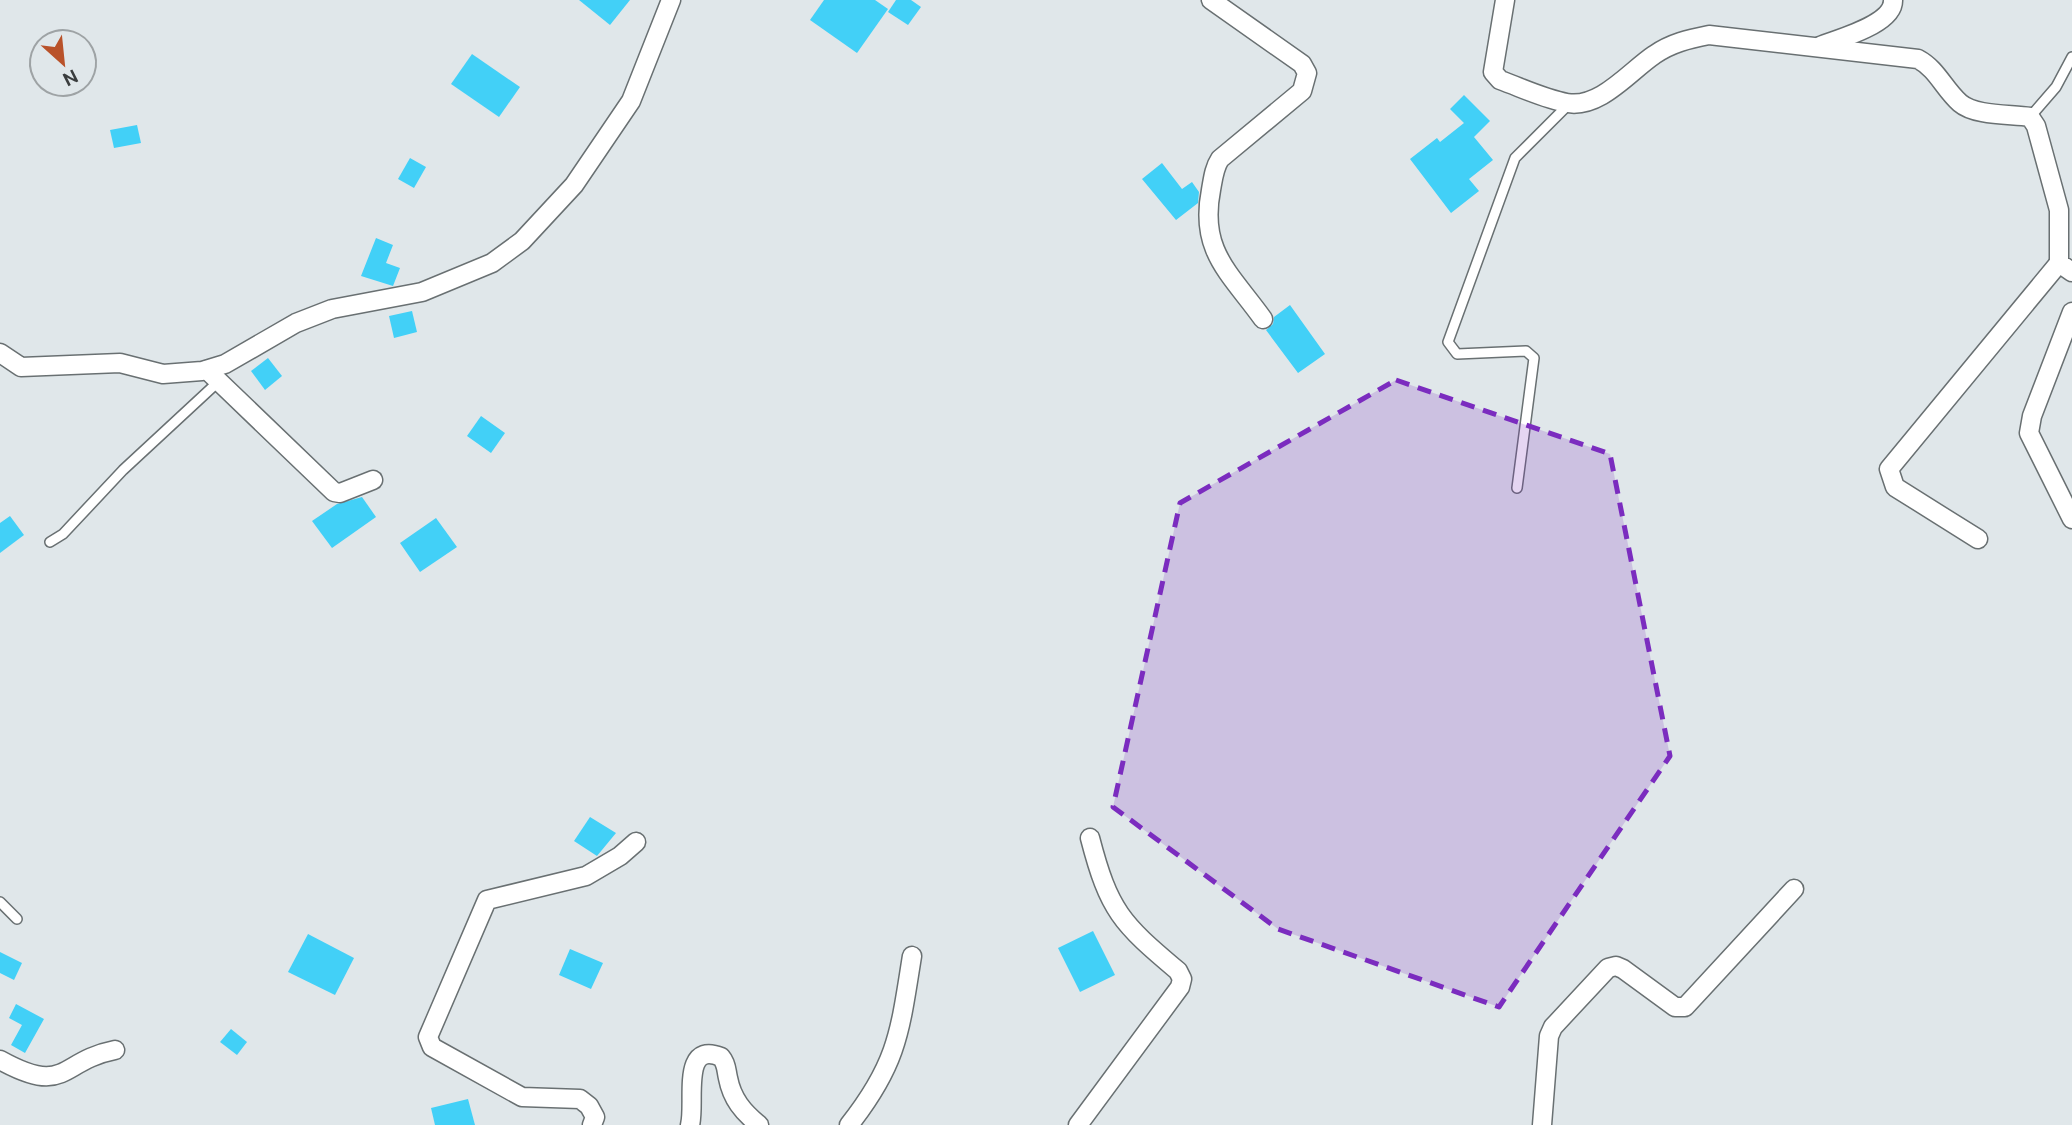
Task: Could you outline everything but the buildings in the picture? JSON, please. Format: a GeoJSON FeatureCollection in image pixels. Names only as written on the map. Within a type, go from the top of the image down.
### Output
{"type":"FeatureCollection","features":[{"type":"Feature","properties":{"kind":"street"},"geometry":{"type":"LineString","coordinates":[[213,376],[225,363],[296,323],[332,309],[422,292],[492,263],[522,241],[574,185],[631,101],[671,0]]}},
{"type":"Feature","properties":{"kind":"street"},"geometry":{"type":"LineString","coordinates":[[1211,0],[1292,56],[1307,73],[1302,91],[1220,159],[1209,200],[1211,247],[1263,320]]}},
{"type":"Feature","properties":{"kind":"street"},"geometry":{"type":"LineString","coordinates":[[1505,0],[1493,72],[1500,80],[1569,104],[1588,101],[1604,93],[1656,53],[1683,40],[1709,36],[1918,59],[1928,64],[1960,103],[1971,109],[2030,117],[2036,126],[2059,210],[2066,267],[1889,469],[1895,487],[1978,539]]}},
{"type":"Feature","properties":{"kind":"street"},"geometry":{"type":"LineString","coordinates":[[1818,47],[1880,21],[1889,14],[1893,0]]}},
{"type":"Feature","properties":{"kind":"street"},"geometry":{"type":"LineString","coordinates":[[2072,313],[2032,416],[2029,433],[2072,519]]}},
{"type":"Feature","properties":{"kind":"street"},"geometry":{"type":"LineString","coordinates":[[0,353],[21,367],[120,363],[163,374],[213,376],[334,492],[340,493],[373,480]]}},
{"type":"Feature","properties":{"kind":"street"},"geometry":{"type":"LineString","coordinates":[[1078,1125],[1180,987],[1182,979],[1178,971],[1131,931],[1115,909],[1101,878],[1090,838]]}},
{"type":"Feature","properties":{"kind":"street"},"geometry":{"type":"LineString","coordinates":[[580,1125],[592,1125],[595,1117],[580,1099],[522,1097],[432,1047],[428,1037],[487,900],[586,876],[620,856],[636,842]]}},
{"type":"Feature","properties":{"kind":"street"},"geometry":{"type":"LineString","coordinates":[[1542,1125],[1549,1035],[1553,1027],[1608,968],[1616,966],[1623,969],[1675,1007],[1685,1007],[1794,889]]}},
{"type":"Feature","properties":{"kind":"street"},"geometry":{"type":"LineString","coordinates":[[849,1125],[871,1097],[891,1060],[899,1034],[912,956]]}},
{"type":"Feature","properties":{"kind":"street"},"geometry":{"type":"LineString","coordinates":[[0,1060],[38,1076],[56,1077],[104,1052],[115,1050]]}},
{"type":"Feature","properties":{"kind":"street"},"geometry":{"type":"LineString","coordinates":[[690,1125],[694,1100],[692,1068],[699,1057],[715,1054],[726,1062],[735,1098],[741,1109],[759,1125]]}},
{"type":"Feature","properties":{"kind":"lane"},"geometry":{"type":"LineString","coordinates":[[2030,117],[2056,87],[2072,57]]}},
{"type":"Feature","properties":{"kind":"lane"},"geometry":{"type":"LineString","coordinates":[[1517,488],[1534,358],[1526,351],[1457,354],[1448,342],[1515,158],[1569,104]]}},
{"type":"Feature","properties":{"kind":"lane"},"geometry":{"type":"LineString","coordinates":[[50,541],[63,534],[213,376]]}},
{"type":"Feature","properties":{"kind":"lane"},"geometry":{"type":"LineString","coordinates":[[0,902],[17,919]]}},
{"type":"Feature","properties":{"kind":"highlighted area"},"geometry":{"type":"Polygon","coordinates":[[[1396,380],[1610,454],[1670,756],[1499,1007],[1278,929],[1113,807],[1180,503],[1396,380]]]}}]}
